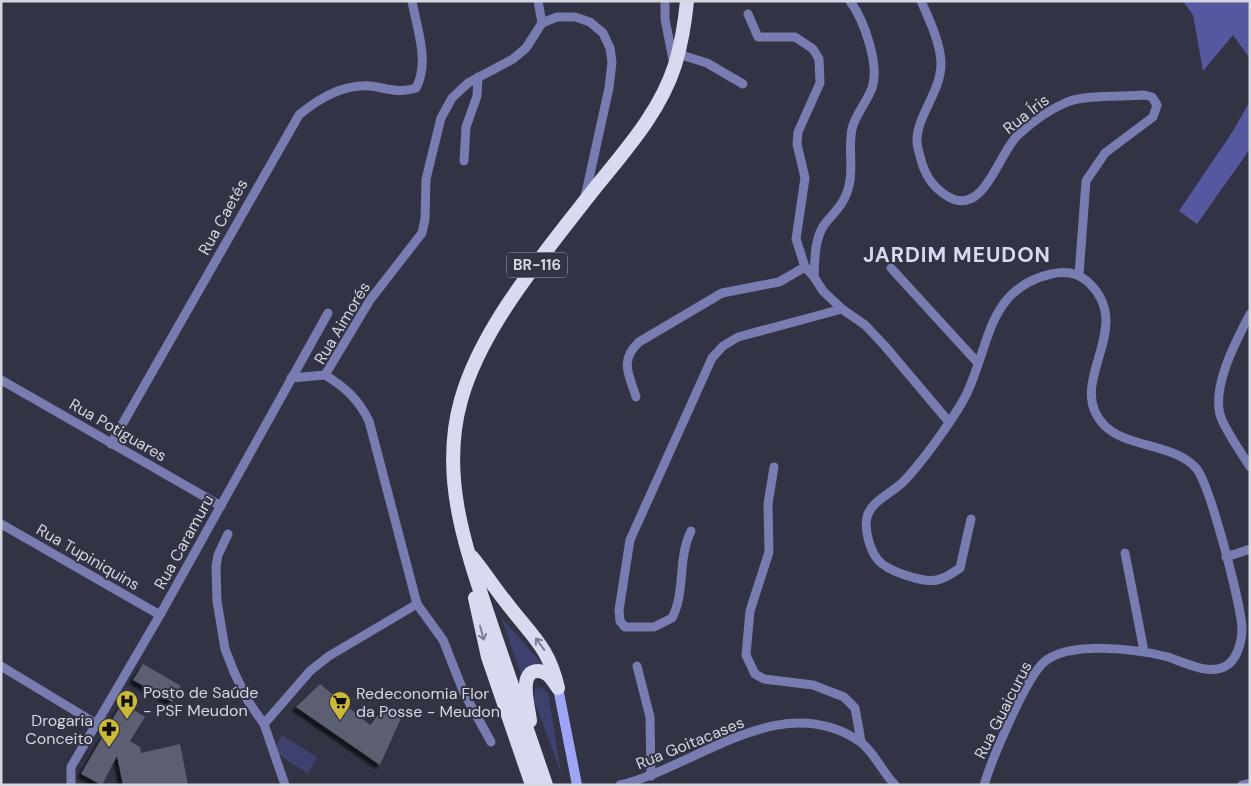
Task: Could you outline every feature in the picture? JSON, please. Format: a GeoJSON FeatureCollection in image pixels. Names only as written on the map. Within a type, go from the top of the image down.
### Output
{"type":"FeatureCollection","features":[{"type":"Feature","properties":{"kind":"highway","name":"BR-116"},"geometry":{"type":"LineString","coordinates":[[546,785],[459,522],[452,470],[456,423],[461,399],[488,338],[520,288],[584,202],[642,129],[676,61],[688,1]]}},
{"type":"Feature","properties":{"kind":"highway"},"geometry":{"type":"LineString","coordinates":[[467,550],[541,644],[553,666],[558,688]]}},
{"type":"Feature","properties":{"kind":"highway"},"geometry":{"type":"LineString","coordinates":[[467,550],[479,622],[488,656],[532,785]]}},
{"type":"Feature","properties":{"kind":"highway"},"geometry":{"type":"LineString","coordinates":[[531,739],[526,681],[532,672],[539,671],[547,674],[558,688]]}},
{"type":"Feature","properties":{"kind":"main road"},"geometry":{"type":"LineString","coordinates":[[558,688],[577,785]]}},
{"type":"Feature","properties":{"kind":"street","name":"Rua Caetés"},"geometry":{"type":"LineString","coordinates":[[111,444],[299,115],[316,101],[343,89],[367,86],[394,92],[406,92],[416,88],[421,79],[423,60],[412,1]]}},
{"type":"Feature","properties":{"kind":"street"},"geometry":{"type":"LineString","coordinates":[[538,1],[542,23],[557,17],[575,17],[590,22],[603,33],[610,48],[612,62],[609,88],[584,202]]}},
{"type":"Feature","properties":{"kind":"street"},"geometry":{"type":"LineString","coordinates":[[665,1],[665,19],[676,61],[707,63],[743,84]]}},
{"type":"Feature","properties":{"kind":"street"},"geometry":{"type":"LineString","coordinates":[[814,277],[816,244],[824,226],[843,201],[850,182],[853,158],[852,128],[872,87],[874,73],[873,60],[863,26],[850,1]]}},
{"type":"Feature","properties":{"kind":"street","name":"Rua Íris"},"geometry":{"type":"LineString","coordinates":[[921,1],[938,48],[941,63],[938,83],[917,141],[923,168],[933,186],[948,197],[959,201],[969,200],[979,194],[1018,135],[1066,102],[1080,99],[1144,95],[1152,97],[1157,104],[1153,117],[1105,153],[1086,181],[1079,275]]}},
{"type":"Feature","properties":{"kind":"street"},"geometry":{"type":"LineString","coordinates":[[748,14],[758,38],[795,37],[804,41],[813,49],[819,60],[820,83],[798,132],[797,144],[805,178],[796,238],[805,268],[814,277],[823,291],[842,309],[865,325],[884,345],[949,422]]}},
{"type":"Feature","properties":{"kind":"street","name":"Rua Aimorés"},"geometry":{"type":"LineString","coordinates":[[417,604],[368,421],[355,398],[326,375],[370,300],[422,233],[425,219],[426,179],[441,118],[452,98],[478,77],[513,59],[526,48],[542,23]]}},
{"type":"Feature","properties":{"kind":"street"},"geometry":{"type":"LineString","coordinates":[[464,160],[466,127],[477,96],[478,77]]}},
{"type":"Feature","properties":{"kind":"street"},"geometry":{"type":"LineString","coordinates":[[636,397],[626,362],[630,351],[639,342],[722,293],[779,282],[805,268]]}},
{"type":"Feature","properties":{"kind":"street"},"geometry":{"type":"LineString","coordinates":[[891,268],[977,362]]}},
{"type":"Feature","properties":{"kind":"street"},"geometry":{"type":"LineString","coordinates":[[971,519],[962,565],[957,570],[935,581],[908,576],[885,566],[878,560],[871,547],[866,523],[871,507],[900,485],[914,470],[965,398],[996,314],[1009,295],[1042,276],[1062,271],[1079,275]]}},
{"type":"Feature","properties":{"kind":"street","name":"Rua Guaicurus"},"geometry":{"type":"LineString","coordinates":[[984,785],[996,752],[1032,678],[1042,664],[1056,654],[1072,650],[1144,651],[1203,668],[1225,667],[1234,659],[1240,646],[1242,630],[1240,609],[1199,472],[1189,461],[1174,454],[1111,431],[1102,423],[1095,410],[1092,395],[1093,379],[1106,333],[1105,306],[1100,294],[1079,275]]}},
{"type":"Feature","properties":{"kind":"street"},"geometry":{"type":"LineString","coordinates":[[691,531],[681,564],[678,602],[672,618],[654,627],[625,627],[619,616],[630,540],[712,358],[723,346],[738,337],[842,309]]}},
{"type":"Feature","properties":{"kind":"street","name":"Rua Caramuru"},"geometry":{"type":"LineString","coordinates":[[71,785],[71,766],[160,615],[328,313]]}},
{"type":"Feature","properties":{"kind":"street"},"geometry":{"type":"LineString","coordinates":[[1250,314],[1221,381],[1218,409],[1222,421],[1250,467]]}},
{"type":"Feature","properties":{"kind":"street"},"geometry":{"type":"LineString","coordinates":[[292,378],[326,375]]}},
{"type":"Feature","properties":{"kind":"street","name":"Rua Potiguares"},"geometry":{"type":"LineString","coordinates":[[1,380],[221,506]]}},
{"type":"Feature","properties":{"kind":"street"},"geometry":{"type":"LineString","coordinates":[[774,467],[768,504],[769,552],[750,611],[746,654],[755,674],[764,679],[812,685],[850,701],[854,708],[860,741]]}},
{"type":"Feature","properties":{"kind":"street","name":"Rua Tupiniquins"},"geometry":{"type":"LineString","coordinates":[[1,524],[160,615]]}},
{"type":"Feature","properties":{"kind":"street"},"geometry":{"type":"LineString","coordinates":[[228,534],[218,555],[216,567],[220,621],[225,649],[248,701],[264,724],[285,785]]}},
{"type":"Feature","properties":{"kind":"street"},"geometry":{"type":"LineString","coordinates":[[1226,557],[1250,549]]}},
{"type":"Feature","properties":{"kind":"street"},"geometry":{"type":"LineString","coordinates":[[1125,553],[1144,651]]}},
{"type":"Feature","properties":{"kind":"street"},"geometry":{"type":"LineString","coordinates":[[264,724],[310,671],[329,656],[417,604],[443,640],[464,692],[491,742]]}},
{"type":"Feature","properties":{"kind":"street"},"geometry":{"type":"LineString","coordinates":[[1,666],[95,723]]}},
{"type":"Feature","properties":{"kind":"street"},"geometry":{"type":"LineString","coordinates":[[637,666],[650,717],[651,776]]}},
{"type":"Feature","properties":{"kind":"street","name":"Rua Goitacases"},"geometry":{"type":"LineString","coordinates":[[620,785],[651,776],[714,745],[784,723],[819,723],[860,741],[895,785]]}},
{"type":"Feature","properties":{"kind":"street"},"geometry":{"type":"LineString","coordinates":[[1242,785],[1250,783]]}},
{"type":"Feature","properties":{"kind":"shaded area"},"geometry":{"type":"Polygon","coordinates":[[[1183,1],[1250,1],[1250,59],[1233,35],[1203,71],[1193,15],[1183,1]]]}},
{"type":"Feature","properties":{"kind":"shaded area"},"geometry":{"type":"Polygon","coordinates":[[[1250,101],[1250,149],[1197,224],[1179,211],[1233,131],[1250,101]]]}},
{"type":"Feature","properties":{"kind":"shaded area"},"geometry":{"type":"Polygon","coordinates":[[[501,617],[544,666],[521,675],[501,617]]]}},
{"type":"Feature","properties":{"kind":"shaded area"},"geometry":{"type":"Polygon","coordinates":[[[540,687],[548,693],[561,773],[534,700],[535,689],[540,687]]]}},
{"type":"Feature","properties":{"kind":"shaded area"},"geometry":{"type":"Polygon","coordinates":[[[282,735],[317,757],[308,774],[273,751],[282,735]]]}},
{"type":"Feature","properties":{"kind":"building"},"geometry":{"type":"Polygon","coordinates":[[[143,664],[181,686],[172,702],[133,680],[143,664]]]}},
{"type":"Feature","properties":{"kind":"building","name":"Redeconomia Flor da Posse - Meudon"},"geometry":{"type":"Polygon","coordinates":[[[320,684],[370,725],[385,706],[402,716],[380,765],[296,707],[320,684]]]}},
{"type":"Feature","properties":{"kind":"building"},"geometry":{"type":"Polygon","coordinates":[[[122,703],[145,717],[130,741],[140,747],[141,753],[180,744],[188,785],[123,785],[117,756],[102,785],[81,774],[122,703]]]}},
{"type":"Feature","properties":{"kind":"place","name":"Posto de Saúde - PSF Meudon"},"geometry":{"type":"Point","coordinates":[127,720]}},
{"type":"Feature","properties":{"kind":"place","name":"Redeconomia Flor da Posse - Meudon"},"geometry":{"type":"Point","coordinates":[340,721]}},
{"type":"Feature","properties":{"kind":"place","name":"Drogaria Conceito"},"geometry":{"type":"Point","coordinates":[109,748]}},
{"type":"Feature","properties":{"kind":"district","name":"JARDIM MEUDON"},"geometry":{"type":"Point","coordinates":[957,255]}}]}
